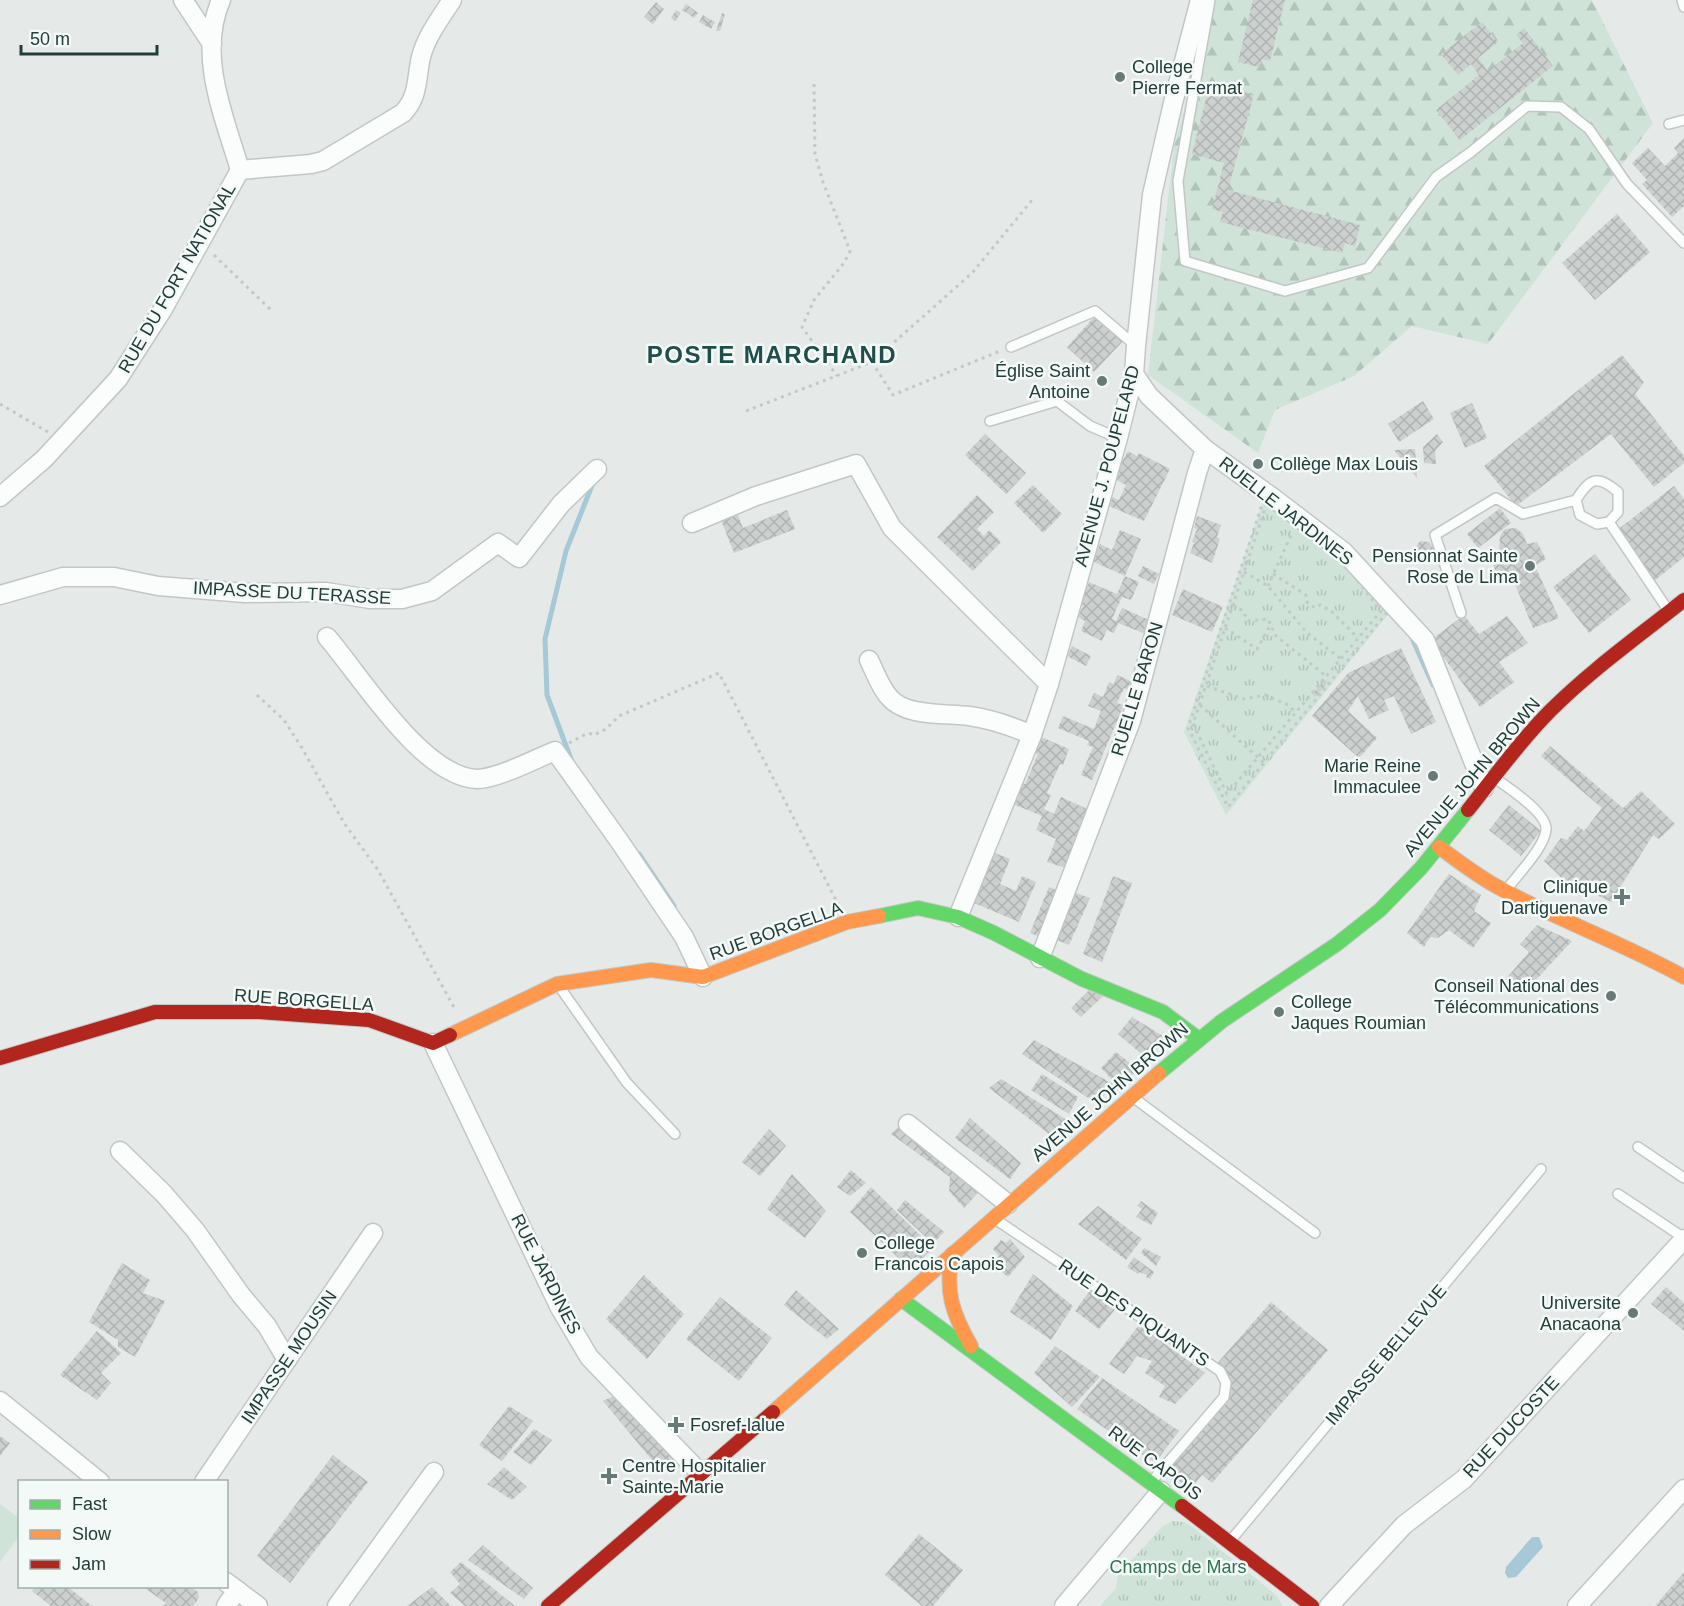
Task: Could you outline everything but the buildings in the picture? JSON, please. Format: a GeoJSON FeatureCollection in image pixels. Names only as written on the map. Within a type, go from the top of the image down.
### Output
{"type":"FeatureCollection","features":[{"type":"Feature","properties":{"kind":"street"},"geometry":{"type":"LineString","coordinates":[[183,0],[212,44]]}},
{"type":"Feature","properties":{"kind":"street"},"geometry":{"type":"LineString","coordinates":[[221,0],[217,9],[212,44],[213,77],[240,170]]}},
{"type":"Feature","properties":{"kind":"street","name":"RUE DU FORT NATIONAL"},"geometry":{"type":"LineString","coordinates":[[0,497],[44,459],[118,379],[163,309],[240,170],[311,164],[323,160],[403,113],[412,104],[421,55],[452,0]]}},
{"type":"Feature","properties":{"kind":"street","name":"AVENUE J. POUPELARD"},"geometry":{"type":"LineString","coordinates":[[957,918],[1032,735],[1049,684],[1118,438],[1134,374],[1152,195],[1200,0]]}},
{"type":"Feature","properties":{"kind":"street","name":"RUELLE JARDINES"},"geometry":{"type":"LineString","coordinates":[[1134,374],[1149,396],[1205,449],[1344,552],[1425,640],[1489,782]]}},
{"type":"Feature","properties":{"kind":"street","name":"RUELLE BARON"},"geometry":{"type":"LineString","coordinates":[[1040,958],[1131,721],[1205,449]]}},
{"type":"Feature","properties":{"kind":"street"},"geometry":{"type":"LineString","coordinates":[[692,524],[756,496],[856,464],[892,528],[1049,684]]}},
{"type":"Feature","properties":{"kind":"street","name":"IMPASSE DU TERASSE"},"geometry":{"type":"LineString","coordinates":[[0,595],[63,577],[114,577],[158,586],[245,593],[326,592],[370,599],[402,599],[432,591],[498,543],[519,558],[561,504],[597,469]]}},
{"type":"Feature","properties":{"kind":"street","name":"AVENUE JOHN BROWN"},"geometry":{"type":"LineString","coordinates":[[548,1606],[702,1475],[992,1217],[1199,1039],[1236,1009],[1364,924],[1395,896],[1531,732],[1568,693],[1684,600]]}},
{"type":"Feature","properties":{"kind":"street"},"geometry":{"type":"LineString","coordinates":[[327,637],[400,730],[430,757],[458,775],[478,779],[504,772],[555,751],[684,937],[703,977]]}},
{"type":"Feature","properties":{"kind":"street"},"geometry":{"type":"LineString","coordinates":[[869,660],[889,698],[909,709],[1005,723],[1032,735]]}},
{"type":"Feature","properties":{"kind":"street"},"geometry":{"type":"LineString","coordinates":[[1438,846],[1457,862],[1506,891],[1657,961],[1684,977]]}},
{"type":"Feature","properties":{"kind":"street","name":"RUE BORGELLA"},"geometry":{"type":"LineString","coordinates":[[0,1058],[154,1012],[259,1012],[369,1020],[433,1043],[557,984],[651,970],[703,977],[847,922],[918,908],[957,918],[994,933],[1082,979],[1163,1012],[1199,1039]]}},
{"type":"Feature","properties":{"kind":"street","name":"RUE JARDINES"},"geometry":{"type":"LineString","coordinates":[[433,1043],[560,1308],[590,1357],[702,1475]]}},
{"type":"Feature","properties":{"kind":"street"},"geometry":{"type":"LineString","coordinates":[[908,1124],[1008,1204]]}},
{"type":"Feature","properties":{"kind":"street"},"geometry":{"type":"LineString","coordinates":[[120,1151],[164,1194],[195,1230],[241,1295],[267,1326],[287,1360]]}},
{"type":"Feature","properties":{"kind":"street","name":"IMPASSE MOUSIN"},"geometry":{"type":"LineString","coordinates":[[205,1480],[374,1233]]}},
{"type":"Feature","properties":{"kind":"street","name":"RUE DUCOSTE"},"geometry":{"type":"LineString","coordinates":[[1329,1606],[1404,1525],[1464,1479],[1684,1239]]}},
{"type":"Feature","properties":{"kind":"street","name":"RUE CAPOIS"},"geometry":{"type":"LineString","coordinates":[[952,1254],[947,1279],[950,1302],[974,1351]]}},
{"type":"Feature","properties":{"kind":"street","name":"RUE CAPOIS"},"geometry":{"type":"LineString","coordinates":[[901,1299],[1230,1541],[1312,1606]]}},
{"type":"Feature","properties":{"kind":"street"},"geometry":{"type":"LineString","coordinates":[[0,1401],[98,1480]]}},
{"type":"Feature","properties":{"kind":"street"},"geometry":{"type":"LineString","coordinates":[[337,1606],[434,1472]]}},
{"type":"Feature","properties":{"kind":"street"},"geometry":{"type":"LineString","coordinates":[[1064,1606],[1156,1487]]}},
{"type":"Feature","properties":{"kind":"street"},"geometry":{"type":"LineString","coordinates":[[1577,1606],[1684,1490]]}},
{"type":"Feature","properties":{"kind":"street"},"geometry":{"type":"LineString","coordinates":[[226,1606],[232,1586],[258,1606]]}},
{"type":"Feature","properties":{"kind":"lane"},"geometry":{"type":"LineString","coordinates":[[1210,0],[1178,181],[1185,261],[1284,291],[1368,268],[1436,177],[1471,152],[1527,106],[1561,108],[1589,129],[1626,184],[1684,243]]}},
{"type":"Feature","properties":{"kind":"lane"},"geometry":{"type":"LineString","coordinates":[[1682,0],[1684,7]]}},
{"type":"Feature","properties":{"kind":"lane"},"geometry":{"type":"LineString","coordinates":[[1669,124],[1684,120]]}},
{"type":"Feature","properties":{"kind":"lane"},"geometry":{"type":"LineString","coordinates":[[1011,346],[1095,311],[1136,346]]}},
{"type":"Feature","properties":{"kind":"lane"},"geometry":{"type":"LineString","coordinates":[[990,421],[1057,401],[1090,426],[1118,438]]}},
{"type":"Feature","properties":{"kind":"lane"},"geometry":{"type":"LineString","coordinates":[[1461,613],[1435,535],[1496,498],[1523,514],[1576,500],[1586,484],[1598,480],[1605,481],[1618,492],[1618,512],[1609,522],[1597,524],[1580,515],[1576,500]]}},
{"type":"Feature","properties":{"kind":"lane"},"geometry":{"type":"LineString","coordinates":[[1609,522],[1669,612]]}},
{"type":"Feature","properties":{"kind":"lane"},"geometry":{"type":"LineString","coordinates":[[1489,782],[1533,807],[1545,824],[1546,830],[1541,844],[1506,891]]}},
{"type":"Feature","properties":{"kind":"lane"},"geometry":{"type":"LineString","coordinates":[[557,984],[627,1083],[675,1134]]}},
{"type":"Feature","properties":{"kind":"lane"},"geometry":{"type":"LineString","coordinates":[[1132,1097],[1315,1233]]}},
{"type":"Feature","properties":{"kind":"lane"},"geometry":{"type":"LineString","coordinates":[[1638,1146],[1684,1178]]}},
{"type":"Feature","properties":{"kind":"lane","name":"IMPASSE BELLEVUE"},"geometry":{"type":"LineString","coordinates":[[1230,1541],[1541,1169]]}},
{"type":"Feature","properties":{"kind":"lane"},"geometry":{"type":"LineString","coordinates":[[1618,1194],[1684,1239]]}},
{"type":"Feature","properties":{"kind":"lane","name":"RUE DES PIQUANTS"},"geometry":{"type":"LineString","coordinates":[[992,1217],[1220,1371],[1226,1383],[1224,1397],[1156,1487]]}},
{"type":"Feature","properties":{"kind":"path"},"geometry":{"type":"LineString","coordinates":[[814,84],[815,154],[823,182],[850,251],[844,263],[814,300],[802,327],[837,376]]}},
{"type":"Feature","properties":{"kind":"path"},"geometry":{"type":"LineString","coordinates":[[747,411],[872,362],[972,273],[1033,200]]}},
{"type":"Feature","properties":{"kind":"path"},"geometry":{"type":"LineString","coordinates":[[201,242],[273,312]]}},
{"type":"Feature","properties":{"kind":"path"},"geometry":{"type":"LineString","coordinates":[[872,362],[893,395],[1011,346]]}},
{"type":"Feature","properties":{"kind":"path"},"geometry":{"type":"LineString","coordinates":[[0,404],[62,440]]}},
{"type":"Feature","properties":{"kind":"path"},"geometry":{"type":"LineString","coordinates":[[1265,496],[1342,555],[1389,610],[1264,763],[1228,807],[1188,728],[1265,496]]}},
{"type":"Feature","properties":{"kind":"path"},"geometry":{"type":"LineString","coordinates":[[1268,503],[1296,524],[1340,558],[1381,611],[1227,794],[1193,724],[1268,503]]}},
{"type":"Feature","properties":{"kind":"path"},"geometry":{"type":"LineString","coordinates":[[1268,586],[1296,524]]}},
{"type":"Feature","properties":{"kind":"path"},"geometry":{"type":"LineString","coordinates":[[1244,573],[1268,586],[1307,633],[1341,659]]}},
{"type":"Feature","properties":{"kind":"path"},"geometry":{"type":"LineString","coordinates":[[1273,574],[1306,595],[1307,602],[1315,608],[1320,605],[1330,610],[1358,638]]}},
{"type":"Feature","properties":{"kind":"path"},"geometry":{"type":"LineString","coordinates":[[1233,605],[1243,611],[1248,621],[1268,619],[1275,635],[1326,676]]}},
{"type":"Feature","properties":{"kind":"path"},"geometry":{"type":"LineString","coordinates":[[1225,628],[1257,649],[1271,625]]}},
{"type":"Feature","properties":{"kind":"path"},"geometry":{"type":"LineString","coordinates":[[570,742],[588,733],[594,735],[606,729],[619,716],[718,673],[847,922]]}},
{"type":"Feature","properties":{"kind":"path"},"geometry":{"type":"LineString","coordinates":[[1206,686],[1244,699],[1265,695],[1288,705],[1296,713]]}},
{"type":"Feature","properties":{"kind":"path"},"geometry":{"type":"LineString","coordinates":[[257,695],[284,720],[302,748],[344,823],[378,870],[466,1027]]}},
{"type":"Feature","properties":{"kind":"path"},"geometry":{"type":"LineString","coordinates":[[1200,705],[1264,763]]}},
{"type":"Feature","properties":{"kind":"green space"},"geometry":{"type":"Polygon","coordinates":[[[1216,0],[1592,0],[1653,123],[1488,344],[1412,326],[1354,376],[1275,410],[1258,453],[1148,375],[1174,146],[1216,0]]]}},
{"type":"Feature","properties":{"kind":"green space"},"geometry":{"type":"Polygon","coordinates":[[[1265,496],[1343,555],[1391,611],[1226,815],[1184,732],[1265,496]]]}},
{"type":"Feature","properties":{"kind":"green space"},"geometry":{"type":"Polygon","coordinates":[[[0,1504],[18,1518],[18,1537],[0,1562],[0,1504]]]}},
{"type":"Feature","properties":{"kind":"green space","name":"Champs de Mars"},"geometry":{"type":"Polygon","coordinates":[[[1173,1521],[1184,1522],[1194,1528],[1276,1595],[1283,1606],[1100,1606],[1116,1588],[1118,1575],[1163,1526],[1173,1521]]]}},
{"type":"Feature","properties":{"kind":"water"},"geometry":{"type":"Polygon","coordinates":[[[1532,1537],[1539,1537],[1543,1547],[1516,1577],[1508,1578],[1505,1573],[1506,1567],[1532,1537]]]}},
{"type":"Feature","properties":{"kind":"waterway"},"geometry":{"type":"LineString","coordinates":[[571,759],[547,695],[545,639],[566,551],[593,483]]}},
{"type":"Feature","properties":{"kind":"waterway"},"geometry":{"type":"LineString","coordinates":[[1411,636],[1433,685]]}},
{"type":"Feature","properties":{"kind":"waterway"},"geometry":{"type":"LineString","coordinates":[[639,854],[674,906]]}},
{"type":"Feature","properties":{"kind":"traffic: fast"},"geometry":{"type":"LineString","coordinates":[[1159,1073],[1222,1021],[1337,944],[1380,910],[1421,868],[1468,810]]}},
{"type":"Feature","properties":{"kind":"traffic: fast"},"geometry":{"type":"LineString","coordinates":[[879,916],[918,908],[958,917],[1082,979],[1163,1012],[1199,1039]]}},
{"type":"Feature","properties":{"kind":"traffic: fast"},"geometry":{"type":"LineString","coordinates":[[901,1299],[1182,1506]]}},
{"type":"Feature","properties":{"kind":"traffic: slow"},"geometry":{"type":"LineString","coordinates":[[1439,847],[1496,886],[1684,977]]}},
{"type":"Feature","properties":{"kind":"traffic: slow"},"geometry":{"type":"LineString","coordinates":[[450,1035],[557,984],[651,970],[703,977],[847,922],[879,916]]}},
{"type":"Feature","properties":{"kind":"traffic: slow"},"geometry":{"type":"LineString","coordinates":[[773,1412],[1159,1073]]}},
{"type":"Feature","properties":{"kind":"traffic: slow"},"geometry":{"type":"LineString","coordinates":[[952,1254],[949,1280],[952,1302],[959,1323],[971,1346]]}},
{"type":"Feature","properties":{"kind":"traffic: jam"},"geometry":{"type":"LineString","coordinates":[[1468,810],[1550,711],[1599,667],[1684,600]]}},
{"type":"Feature","properties":{"kind":"traffic: jam"},"geometry":{"type":"LineString","coordinates":[[0,1058],[155,1012],[259,1012],[369,1020],[433,1043],[450,1035]]}},
{"type":"Feature","properties":{"kind":"traffic: jam"},"geometry":{"type":"LineString","coordinates":[[548,1606],[773,1412]]}},
{"type":"Feature","properties":{"kind":"traffic: jam"},"geometry":{"type":"LineString","coordinates":[[1182,1506],[1312,1606]]}},
{"type":"Feature","properties":{"kind":"place","name":"College Pierre Fermat"},"geometry":{"type":"Point","coordinates":[1120,77]}},
{"type":"Feature","properties":{"kind":"place","name":"Église Saint Antoine"},"geometry":{"type":"Point","coordinates":[1102,381]}},
{"type":"Feature","properties":{"kind":"place","name":"Collège Max Louis"},"geometry":{"type":"Point","coordinates":[1258,464]}},
{"type":"Feature","properties":{"kind":"place","name":"Pensionnat Sainte Rose de Lima"},"geometry":{"type":"Point","coordinates":[1530,566]}},
{"type":"Feature","properties":{"kind":"place","name":"Marie Reine Immaculee"},"geometry":{"type":"Point","coordinates":[1433,776]}},
{"type":"Feature","properties":{"kind":"place","name":"Clinique Dartiguenave"},"geometry":{"type":"Point","coordinates":[1622,897]}},
{"type":"Feature","properties":{"kind":"place","name":"Conseil National des Télécommunications"},"geometry":{"type":"Point","coordinates":[1611,996]}},
{"type":"Feature","properties":{"kind":"place","name":"College Jaques Roumian"},"geometry":{"type":"Point","coordinates":[1279,1012]}},
{"type":"Feature","properties":{"kind":"place","name":"College Francois Capois"},"geometry":{"type":"Point","coordinates":[862,1253]}},
{"type":"Feature","properties":{"kind":"place","name":"Universite Anacaona"},"geometry":{"type":"Point","coordinates":[1633,1313]}},
{"type":"Feature","properties":{"kind":"place","name":"Fosref-lalue"},"geometry":{"type":"Point","coordinates":[676,1425]}},
{"type":"Feature","properties":{"kind":"place","name":"Centre Hospitalier Sainte-Marie"},"geometry":{"type":"Point","coordinates":[609,1476]}},
{"type":"Feature","properties":{"kind":"district","name":"POSTE MARCHAND"},"geometry":{"type":"Point","coordinates":[772,355]}}]}
